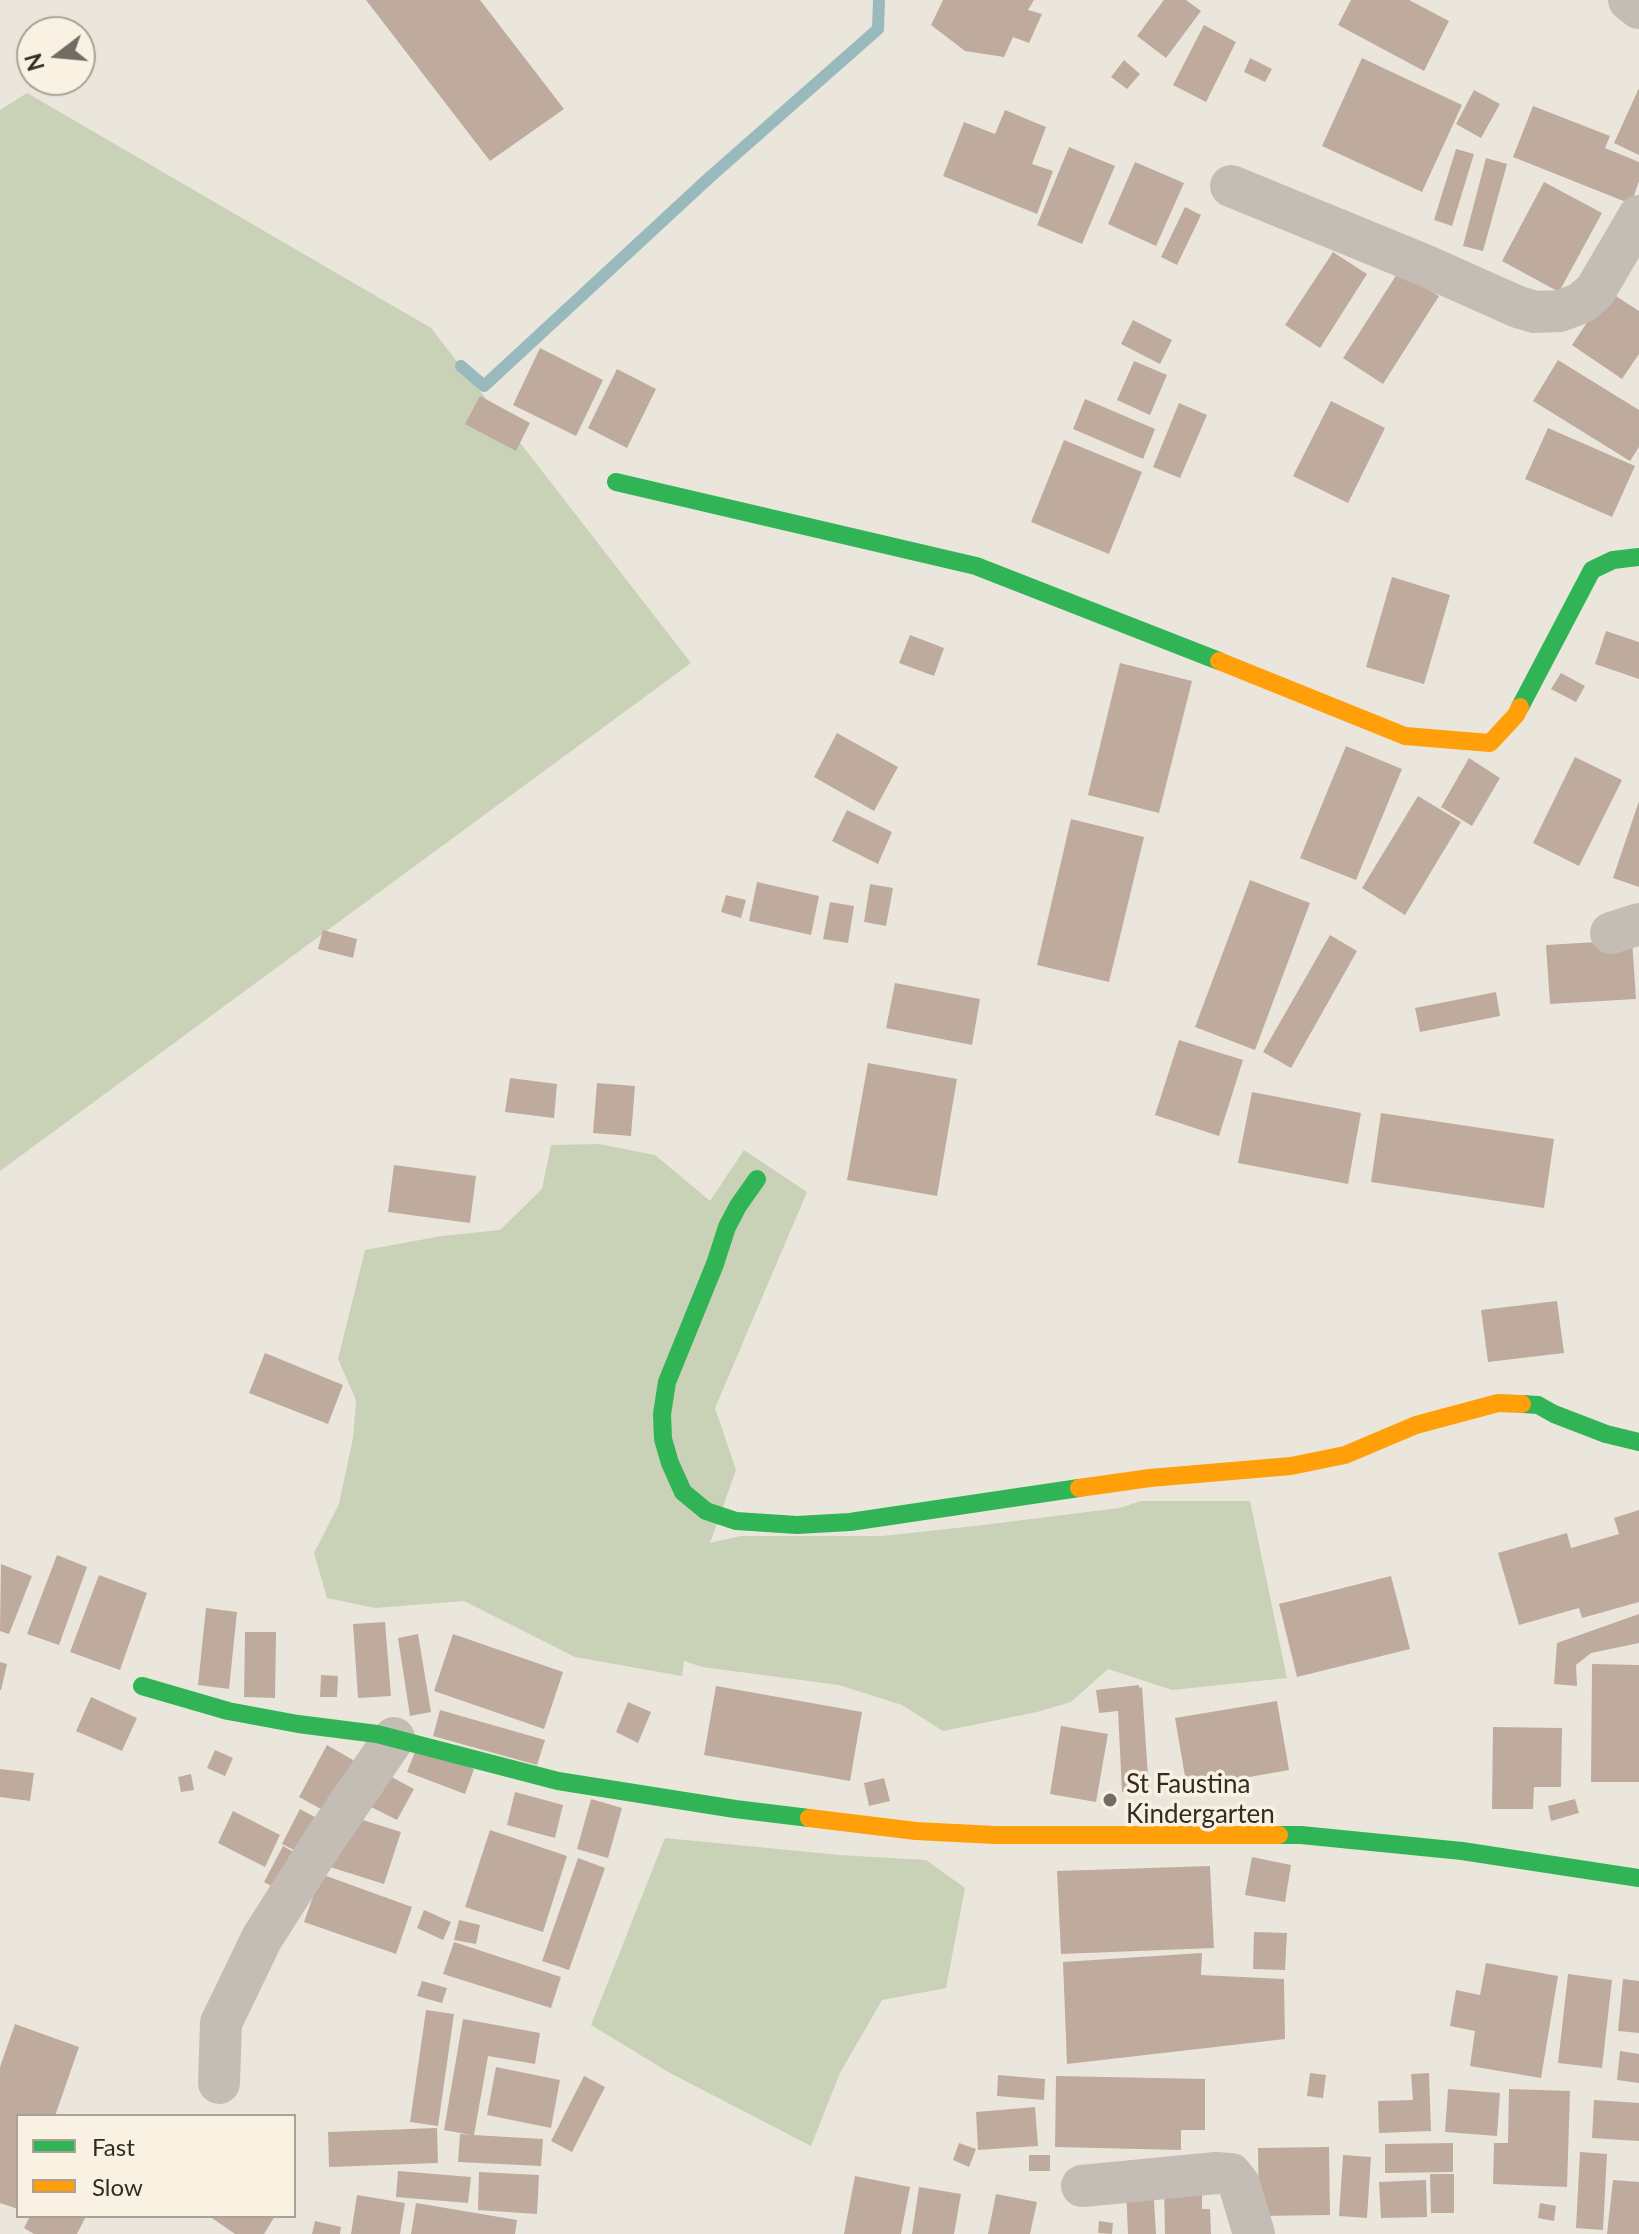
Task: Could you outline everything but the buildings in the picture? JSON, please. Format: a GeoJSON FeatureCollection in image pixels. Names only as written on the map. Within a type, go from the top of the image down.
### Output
{"type":"FeatureCollection","features":[{"type":"Feature","properties":{"kind":"street"},"geometry":{"type":"LineString","coordinates":[[1629,0],[1639,8]]}},
{"type":"Feature","properties":{"kind":"street"},"geometry":{"type":"LineString","coordinates":[[1231,186],[1535,312],[1560,311],[1581,303],[1595,291],[1639,216]]}},
{"type":"Feature","properties":{"kind":"street"},"geometry":{"type":"LineString","coordinates":[[616,482],[976,566],[1405,736],[1490,743],[1516,715],[1592,570],[1613,560],[1639,557]]}},
{"type":"Feature","properties":{"kind":"street"},"geometry":{"type":"LineString","coordinates":[[757,1179],[727,1227],[667,1382],[662,1414],[663,1439],[683,1492],[706,1511],[736,1521],[797,1525],[850,1522],[1150,1478],[1291,1466],[1345,1455],[1416,1425],[1498,1403],[1538,1405],[1606,1434],[1639,1442]]}},
{"type":"Feature","properties":{"kind":"street"},"geometry":{"type":"LineString","coordinates":[[142,1686],[228,1711],[377,1734],[558,1781],[735,1809],[916,1831],[995,1835],[1301,1835],[1462,1851],[1639,1878]]}},
{"type":"Feature","properties":{"kind":"street"},"geometry":{"type":"LineString","coordinates":[[219,2083],[221,2023],[262,1938],[394,1738]]}},
{"type":"Feature","properties":{"kind":"street"},"geometry":{"type":"LineString","coordinates":[[1082,2186],[1231,2174],[1239,2184],[1254,2234]]}},
{"type":"Feature","properties":{"kind":"green space"},"geometry":{"type":"Polygon","coordinates":[[[22,96],[32,96],[431,328],[691,663],[0,1171],[0,110],[22,96]]]}},
{"type":"Feature","properties":{"kind":"green space"},"geometry":{"type":"Polygon","coordinates":[[[599,1144],[655,1155],[710,1201],[744,1150],[807,1192],[715,1408],[736,1470],[710,1543],[740,1536],[882,1536],[1119,1508],[1141,1501],[1250,1501],[1287,1678],[1172,1690],[1108,1669],[1071,1702],[943,1731],[902,1705],[839,1685],[702,1667],[684,1661],[682,1676],[575,1657],[464,1601],[375,1608],[327,1598],[314,1553],[339,1504],[353,1438],[356,1400],[338,1359],[365,1250],[442,1236],[500,1230],[542,1189],[551,1145],[599,1144]]]}},
{"type":"Feature","properties":{"kind":"green space"},"geometry":{"type":"Polygon","coordinates":[[[665,1838],[926,1860],[965,1888],[946,1988],[882,2000],[840,2073],[811,2146],[670,2073],[591,2025],[665,1838]]]}},
{"type":"Feature","properties":{"kind":"waterway"},"geometry":{"type":"LineString","coordinates":[[461,366],[484,386],[710,177],[878,29],[879,0]]}},
{"type":"Feature","properties":{"kind":"traffic: fast"},"geometry":{"type":"LineString","coordinates":[[616,482],[976,566],[1219,661]]}},
{"type":"Feature","properties":{"kind":"traffic: fast"},"geometry":{"type":"LineString","coordinates":[[1520,707],[1592,570],[1613,560],[1639,557]]}},
{"type":"Feature","properties":{"kind":"traffic: fast"},"geometry":{"type":"LineString","coordinates":[[757,1179],[727,1227],[667,1382],[662,1414],[663,1439],[683,1492],[706,1511],[736,1521],[797,1525],[850,1522],[1079,1488]]}},
{"type":"Feature","properties":{"kind":"traffic: fast"},"geometry":{"type":"LineString","coordinates":[[1522,1404],[1538,1405],[1606,1434],[1639,1442]]}},
{"type":"Feature","properties":{"kind":"traffic: fast"},"geometry":{"type":"LineString","coordinates":[[142,1686],[228,1711],[377,1734],[558,1781],[809,1818]]}},
{"type":"Feature","properties":{"kind":"traffic: fast"},"geometry":{"type":"LineString","coordinates":[[1279,1835],[1462,1851],[1639,1878]]}},
{"type":"Feature","properties":{"kind":"traffic: slow"},"geometry":{"type":"LineString","coordinates":[[1219,661],[1405,736],[1490,743],[1520,707]]}},
{"type":"Feature","properties":{"kind":"traffic: slow"},"geometry":{"type":"LineString","coordinates":[[1079,1488],[1150,1478],[1291,1466],[1345,1455],[1416,1425],[1498,1403],[1522,1404]]}},
{"type":"Feature","properties":{"kind":"traffic: slow"},"geometry":{"type":"LineString","coordinates":[[809,1818],[916,1831],[995,1835],[1279,1835]]}},
{"type":"Feature","properties":{"kind":"place","name":"St Faustina Kindergarten"},"geometry":{"type":"Point","coordinates":[1110,1800]}}]}
